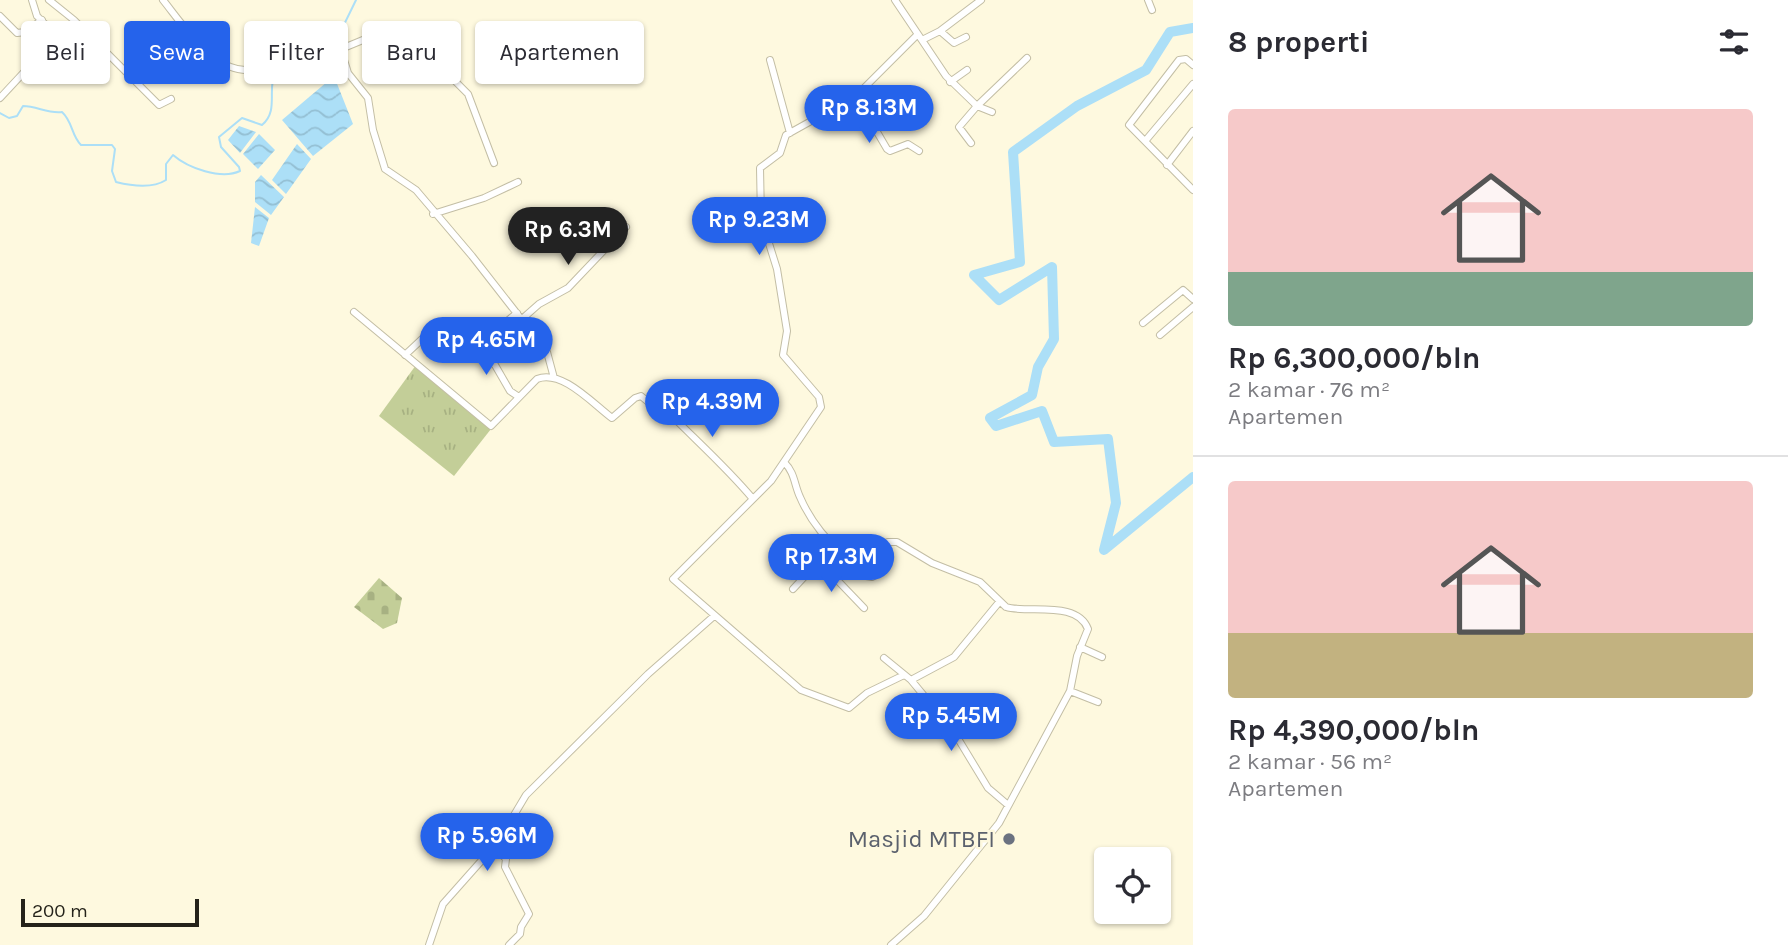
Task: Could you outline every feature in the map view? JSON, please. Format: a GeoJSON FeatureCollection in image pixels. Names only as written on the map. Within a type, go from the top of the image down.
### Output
{"type":"FeatureCollection","features":[{"type":"Feature","properties":{"kind":"street"},"geometry":{"type":"LineString","coordinates":[[0,98],[52,45],[54,33],[33,9],[32,0]]}},
{"type":"Feature","properties":{"kind":"street"},"geometry":{"type":"LineString","coordinates":[[49,0],[74,20],[159,105],[171,99]]}},
{"type":"Feature","properties":{"kind":"street"},"geometry":{"type":"LineString","coordinates":[[163,0],[211,54],[225,64],[244,69]]}},
{"type":"Feature","properties":{"kind":"street"},"geometry":{"type":"LineString","coordinates":[[895,0],[950,82],[977,106],[992,112]]}},
{"type":"Feature","properties":{"kind":"street"},"geometry":{"type":"LineString","coordinates":[[981,0],[940,31],[919,38],[856,96],[790,132],[783,139],[780,153],[758,171],[759,205],[779,278],[787,331],[783,355],[822,403],[819,414],[753,499],[673,579],[801,690],[849,708],[867,693],[954,657],[1000,601]]}},
{"type":"Feature","properties":{"kind":"street"},"geometry":{"type":"LineString","coordinates":[[1148,0],[1152,10]]}},
{"type":"Feature","properties":{"kind":"street"},"geometry":{"type":"LineString","coordinates":[[0,16],[17,33],[42,20]]}},
{"type":"Feature","properties":{"kind":"street"},"geometry":{"type":"LineString","coordinates":[[348,45],[392,28],[404,28],[414,33],[432,49],[446,72],[468,94],[494,163]]}},
{"type":"Feature","properties":{"kind":"street"},"geometry":{"type":"LineString","coordinates":[[940,31],[954,43],[966,37]]}},
{"type":"Feature","properties":{"kind":"street"},"geometry":{"type":"LineString","coordinates":[[971,143],[959,126],[1027,58]]}},
{"type":"Feature","properties":{"kind":"street"},"geometry":{"type":"LineString","coordinates":[[1193,65],[1186,59],[1179,60],[1131,122],[1130,129],[1146,140],[1193,190]]}},
{"type":"Feature","properties":{"kind":"street"},"geometry":{"type":"LineString","coordinates":[[770,60],[790,132]]}},
{"type":"Feature","properties":{"kind":"street"},"geometry":{"type":"LineString","coordinates":[[950,82],[967,70]]}},
{"type":"Feature","properties":{"kind":"street"},"geometry":{"type":"LineString","coordinates":[[348,73],[368,98],[373,130],[385,169],[393,177],[409,183],[522,319],[550,356],[554,378]]}},
{"type":"Feature","properties":{"kind":"street"},"geometry":{"type":"LineString","coordinates":[[1146,140],[1193,83]]}},
{"type":"Feature","properties":{"kind":"street"},"geometry":{"type":"LineString","coordinates":[[856,96],[888,151],[908,144],[919,151]]}},
{"type":"Feature","properties":{"kind":"street"},"geometry":{"type":"LineString","coordinates":[[1167,164],[1193,131]]}},
{"type":"Feature","properties":{"kind":"street"},"geometry":{"type":"LineString","coordinates":[[1187,184],[1193,177]]}},
{"type":"Feature","properties":{"kind":"street"},"geometry":{"type":"LineString","coordinates":[[433,214],[484,198],[517,182]]}},
{"type":"Feature","properties":{"kind":"street"},"geometry":{"type":"LineString","coordinates":[[522,319],[539,304],[564,292],[626,227]]}},
{"type":"Feature","properties":{"kind":"street"},"geometry":{"type":"LineString","coordinates":[[1143,323],[1183,290],[1193,299]]}},
{"type":"Feature","properties":{"kind":"street"},"geometry":{"type":"LineString","coordinates":[[1160,335],[1193,307]]}},
{"type":"Feature","properties":{"kind":"street"},"geometry":{"type":"LineString","coordinates":[[354,312],[491,426],[537,379],[554,378],[576,390],[612,418],[641,396],[663,414],[672,416],[710,456],[723,464],[753,499]]}},
{"type":"Feature","properties":{"kind":"street"},"geometry":{"type":"LineString","coordinates":[[465,339],[495,332],[517,313]]}},
{"type":"Feature","properties":{"kind":"street"},"geometry":{"type":"LineString","coordinates":[[405,355],[435,327],[465,339],[495,365],[510,391],[519,397]]}},
{"type":"Feature","properties":{"kind":"street"},"geometry":{"type":"LineString","coordinates":[[784,462],[795,477],[801,500],[841,552],[854,555],[888,542],[897,542],[932,562],[980,582],[1009,608],[1067,612],[1087,626],[1070,691],[1033,765],[977,853],[957,872],[924,916],[891,945]]}},
{"type":"Feature","properties":{"kind":"street"},"geometry":{"type":"LineString","coordinates":[[793,589],[834,546]]}},
{"type":"Feature","properties":{"kind":"street"},"geometry":{"type":"LineString","coordinates":[[854,555],[854,574],[872,577],[879,573]]}},
{"type":"Feature","properties":{"kind":"street"},"geometry":{"type":"LineString","coordinates":[[818,560],[864,608]]}},
{"type":"Feature","properties":{"kind":"street"},"geometry":{"type":"LineString","coordinates":[[429,945],[443,904],[494,847],[526,795],[648,674],[714,616]]}},
{"type":"Feature","properties":{"kind":"street"},"geometry":{"type":"LineString","coordinates":[[1080,647],[1101,657]]}},
{"type":"Feature","properties":{"kind":"street"},"geometry":{"type":"LineString","coordinates":[[884,658],[908,678],[954,732],[988,788],[1008,805]]}},
{"type":"Feature","properties":{"kind":"street"},"geometry":{"type":"LineString","coordinates":[[1070,691],[1098,702]]}},
{"type":"Feature","properties":{"kind":"street"},"geometry":{"type":"LineString","coordinates":[[494,847],[506,859],[505,867],[529,914],[520,934],[509,945]]}},
{"type":"Feature","properties":{"kind":"green space"},"geometry":{"type":"Polygon","coordinates":[[[416,365],[491,429],[454,476],[379,416],[416,365]]]}},
{"type":"Feature","properties":{"kind":"green space"},"geometry":{"type":"Polygon","coordinates":[[[379,578],[402,598],[397,623],[383,629],[354,607],[379,578]]]}},
{"type":"Feature","properties":{"kind":"water"},"geometry":{"type":"Polygon","coordinates":[[[325,84],[337,84],[353,124],[313,156],[282,120],[325,84]]]}},
{"type":"Feature","properties":{"kind":"water"},"geometry":{"type":"Polygon","coordinates":[[[239,126],[256,132],[240,153],[228,140],[239,126]]]}},
{"type":"Feature","properties":{"kind":"water"},"geometry":{"type":"Polygon","coordinates":[[[259,134],[275,150],[258,169],[243,154],[259,134]]]}},
{"type":"Feature","properties":{"kind":"water"},"geometry":{"type":"Polygon","coordinates":[[[297,144],[311,159],[286,194],[272,180],[297,144]]]}},
{"type":"Feature","properties":{"kind":"water"},"geometry":{"type":"Polygon","coordinates":[[[261,175],[284,197],[271,215],[255,202],[255,182],[261,175]]]}},
{"type":"Feature","properties":{"kind":"water"},"geometry":{"type":"Polygon","coordinates":[[[255,207],[269,218],[259,246],[251,243],[255,207]]]}},
{"type":"Feature","properties":{"kind":"waterway"},"geometry":{"type":"LineString","coordinates":[[0,113],[9,118],[17,116],[23,106],[62,112],[81,145],[112,145],[115,149],[112,171],[116,182],[142,186],[160,183],[166,180],[166,164],[173,155],[205,171],[224,174],[240,171],[221,147],[219,137],[242,118],[262,125],[270,113],[275,72],[307,59],[337,39],[356,0]]}},
{"type":"Feature","properties":{"kind":"waterway"},"geometry":{"type":"LineString","coordinates":[[1193,28],[1170,32],[1146,70],[1077,106],[1013,152],[1020,262],[974,275],[999,300],[1052,267],[1054,339],[1038,367],[1032,395],[990,418],[996,426],[1042,411],[1054,442],[1108,439],[1116,503],[1104,550],[1193,477]]}},
{"type":"Feature","properties":{"kind":"place","name":"Masjid MTBFI"},"geometry":{"type":"Point","coordinates":[1009,839]}}]}
